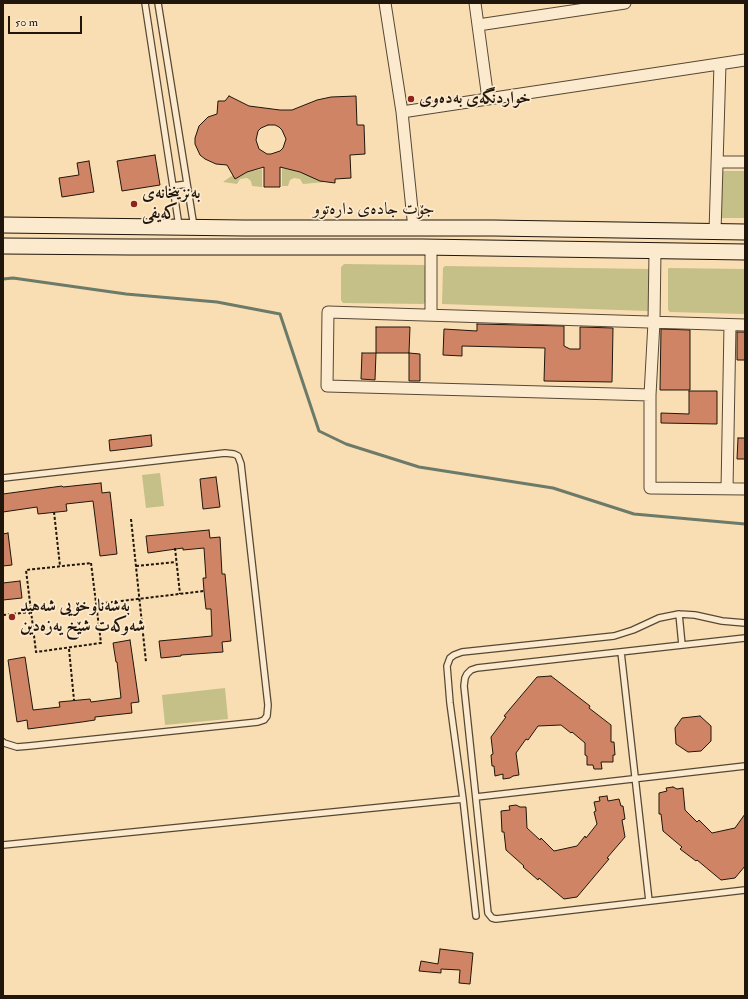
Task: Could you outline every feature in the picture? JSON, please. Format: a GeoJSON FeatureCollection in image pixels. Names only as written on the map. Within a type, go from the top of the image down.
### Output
{"type":"FeatureCollection","features":[{"type":"Feature","properties":{"kind":"main road","name":"جۆت جادەی دارەتوو"},"geometry":{"type":"LineString","coordinates":[[3,226],[745,232]]}},
{"type":"Feature","properties":{"kind":"main road"},"geometry":{"type":"LineString","coordinates":[[562,230],[562,249]]}},
{"type":"Feature","properties":{"kind":"main road"},"geometry":{"type":"LineString","coordinates":[[3,246],[431,247],[745,252]]}},
{"type":"Feature","properties":{"kind":"street"},"geometry":{"type":"LineString","coordinates":[[385,3],[402,112],[414,229]]}},
{"type":"Feature","properties":{"kind":"street"},"geometry":{"type":"LineString","coordinates":[[475,3],[488,99]]}},
{"type":"Feature","properties":{"kind":"street"},"geometry":{"type":"LineString","coordinates":[[478,25],[625,3]]}},
{"type":"Feature","properties":{"kind":"street"},"geometry":{"type":"LineString","coordinates":[[402,112],[745,60]]}},
{"type":"Feature","properties":{"kind":"street"},"geometry":{"type":"LineString","coordinates":[[715,232],[720,64]]}},
{"type":"Feature","properties":{"kind":"street"},"geometry":{"type":"LineString","coordinates":[[717,162],[745,162]]}},
{"type":"Feature","properties":{"kind":"street"},"geometry":{"type":"LineString","coordinates":[[431,247],[431,315]]}},
{"type":"Feature","properties":{"kind":"street"},"geometry":{"type":"LineString","coordinates":[[655,251],[654,322],[650,395],[650,488],[745,489]]}},
{"type":"Feature","properties":{"kind":"street"},"geometry":{"type":"LineString","coordinates":[[650,395],[327,386],[328,312],[745,325]]}},
{"type":"Feature","properties":{"kind":"street"},"geometry":{"type":"LineString","coordinates":[[727,489],[730,325]]}},
{"type":"Feature","properties":{"kind":"lane"},"geometry":{"type":"LineString","coordinates":[[145,3],[173,186],[187,227]]}},
{"type":"Feature","properties":{"kind":"lane"},"geometry":{"type":"LineString","coordinates":[[158,3],[187,184],[187,227]]}},
{"type":"Feature","properties":{"kind":"lane"},"geometry":{"type":"LineString","coordinates":[[173,186],[187,184]]}},
{"type":"Feature","properties":{"kind":"lane"},"geometry":{"type":"LineString","coordinates":[[3,478],[226,453],[238,456],[241,464],[268,712],[264,720],[258,722],[17,747],[3,742]]}},
{"type":"Feature","properties":{"kind":"lane"},"geometry":{"type":"LineString","coordinates":[[679,614],[682,645]]}},
{"type":"Feature","properties":{"kind":"lane"},"geometry":{"type":"LineString","coordinates":[[476,916],[447,671],[448,662],[454,655],[462,652],[614,636],[633,630],[659,618],[679,614],[745,623]]}},
{"type":"Feature","properties":{"kind":"lane"},"geometry":{"type":"LineString","coordinates":[[745,638],[477,668],[471,670],[465,678],[464,686],[488,913],[492,918],[496,919],[745,890]]}},
{"type":"Feature","properties":{"kind":"lane"},"geometry":{"type":"LineString","coordinates":[[621,652],[650,901]]}},
{"type":"Feature","properties":{"kind":"lane"},"geometry":{"type":"LineString","coordinates":[[476,797],[745,766]]}},
{"type":"Feature","properties":{"kind":"lane"},"geometry":{"type":"LineString","coordinates":[[3,845],[463,799]]}},
{"type":"Feature","properties":{"kind":"path"},"geometry":{"type":"LineString","coordinates":[[54,512],[60,566]]}},
{"type":"Feature","properties":{"kind":"path"},"geometry":{"type":"LineString","coordinates":[[131,519],[146,662]]}},
{"type":"Feature","properties":{"kind":"path"},"geometry":{"type":"LineString","coordinates":[[175,548],[180,594]]}},
{"type":"Feature","properties":{"kind":"path"},"geometry":{"type":"LineString","coordinates":[[136,566],[176,562]]}},
{"type":"Feature","properties":{"kind":"path"},"geometry":{"type":"LineString","coordinates":[[91,563],[96,604],[101,643],[69,649],[36,652],[26,570],[91,563]]}},
{"type":"Feature","properties":{"kind":"path"},"geometry":{"type":"LineString","coordinates":[[96,604],[204,591]]}},
{"type":"Feature","properties":{"kind":"path"},"geometry":{"type":"LineString","coordinates":[[3,615],[31,612]]}},
{"type":"Feature","properties":{"kind":"path"},"geometry":{"type":"LineString","coordinates":[[69,649],[74,700]]}},
{"type":"Feature","properties":{"kind":"shaded area"},"geometry":{"type":"Polygon","coordinates":[[[282,168],[300,172],[325,182],[303,184],[300,179],[294,178],[290,180],[288,186],[282,186],[282,168]]]}},
{"type":"Feature","properties":{"kind":"shaded area"},"geometry":{"type":"Polygon","coordinates":[[[262,169],[262,187],[252,186],[251,181],[247,178],[240,179],[237,184],[223,182],[233,175],[235,179],[247,172],[262,169]]]}},
{"type":"Feature","properties":{"kind":"shaded area"},"geometry":{"type":"Polygon","coordinates":[[[721,171],[745,171],[745,218],[718,218],[721,171]]]}},
{"type":"Feature","properties":{"kind":"shaded area"},"geometry":{"type":"Polygon","coordinates":[[[344,264],[424,265],[426,268],[426,302],[423,304],[343,303],[341,300],[341,267],[344,264]]]}},
{"type":"Feature","properties":{"kind":"shaded area"},"geometry":{"type":"Polygon","coordinates":[[[445,266],[651,269],[651,309],[648,311],[442,304],[443,268],[445,266]]]}},
{"type":"Feature","properties":{"kind":"shaded area"},"geometry":{"type":"Polygon","coordinates":[[[669,268],[745,269],[745,314],[670,312],[668,310],[669,268]]]}},
{"type":"Feature","properties":{"kind":"shaded area"},"geometry":{"type":"Polygon","coordinates":[[[160,473],[164,506],[146,508],[142,475],[160,473]]]}},
{"type":"Feature","properties":{"kind":"shaded area"},"geometry":{"type":"Polygon","coordinates":[[[225,688],[228,719],[165,725],[162,695],[225,688]]]}},
{"type":"Feature","properties":{"kind":"building"},"geometry":{"type":"Polygon","coordinates":[[[229,96],[249,106],[292,110],[317,100],[331,97],[356,96],[357,125],[364,125],[365,154],[350,155],[351,178],[335,179],[335,183],[320,181],[300,172],[280,167],[280,187],[264,187],[264,167],[247,172],[235,179],[227,165],[216,164],[205,159],[200,155],[195,144],[195,138],[199,126],[208,117],[217,114],[218,101],[225,101],[229,96]],[[268,125],[258,131],[256,140],[259,149],[267,154],[280,151],[283,148],[286,139],[282,130],[275,125],[268,125]]]}},
{"type":"Feature","properties":{"kind":"building"},"geometry":{"type":"Polygon","coordinates":[[[155,155],[160,185],[122,191],[117,161],[155,155]]]}},
{"type":"Feature","properties":{"kind":"building"},"geometry":{"type":"Polygon","coordinates":[[[89,161],[94,192],[62,197],[59,178],[79,175],[77,163],[89,161]]]}},
{"type":"Feature","properties":{"kind":"building"},"geometry":{"type":"Polygon","coordinates":[[[477,324],[564,326],[564,346],[570,349],[580,349],[580,327],[613,328],[612,382],[544,381],[545,348],[462,346],[462,356],[443,355],[444,329],[477,331],[477,324]]]}},
{"type":"Feature","properties":{"kind":"building"},"geometry":{"type":"Polygon","coordinates":[[[376,327],[410,327],[409,353],[376,353],[376,327]]]}},
{"type":"Feature","properties":{"kind":"building"},"geometry":{"type":"Polygon","coordinates":[[[661,329],[690,330],[690,390],[660,390],[661,329]]]}},
{"type":"Feature","properties":{"kind":"building"},"geometry":{"type":"Polygon","coordinates":[[[737,332],[745,332],[745,360],[737,360],[737,332]]]}},
{"type":"Feature","properties":{"kind":"building"},"geometry":{"type":"Polygon","coordinates":[[[362,353],[376,353],[375,380],[361,379],[362,353]]]}},
{"type":"Feature","properties":{"kind":"building"},"geometry":{"type":"Polygon","coordinates":[[[409,353],[420,354],[420,381],[409,381],[409,353]]]}},
{"type":"Feature","properties":{"kind":"building"},"geometry":{"type":"Polygon","coordinates":[[[689,391],[717,391],[717,424],[661,423],[661,413],[689,414],[689,391]]]}},
{"type":"Feature","properties":{"kind":"building"},"geometry":{"type":"Polygon","coordinates":[[[151,435],[152,446],[110,451],[109,440],[151,435]]]}},
{"type":"Feature","properties":{"kind":"building"},"geometry":{"type":"Polygon","coordinates":[[[738,438],[745,438],[745,459],[737,459],[738,438]]]}},
{"type":"Feature","properties":{"kind":"building"},"geometry":{"type":"Polygon","coordinates":[[[216,477],[220,507],[203,509],[200,479],[216,477]]]}},
{"type":"Feature","properties":{"kind":"building"},"geometry":{"type":"Polygon","coordinates":[[[101,483],[102,493],[110,492],[117,554],[100,556],[93,501],[66,504],[67,511],[38,514],[37,507],[3,512],[3,494],[62,486],[101,483]]]}},
{"type":"Feature","properties":{"kind":"building"},"geometry":{"type":"Polygon","coordinates":[[[209,530],[210,538],[220,537],[222,574],[225,574],[231,641],[222,642],[223,652],[161,658],[159,641],[212,636],[211,609],[206,609],[204,591],[203,578],[206,578],[204,548],[183,550],[183,548],[148,553],[146,536],[209,530]]]}},
{"type":"Feature","properties":{"kind":"building"},"geometry":{"type":"Polygon","coordinates":[[[8,533],[12,565],[3,566],[3,534],[8,533]]]}},
{"type":"Feature","properties":{"kind":"building"},"geometry":{"type":"Polygon","coordinates":[[[20,581],[22,598],[3,600],[3,583],[20,581]]]}},
{"type":"Feature","properties":{"kind":"building"},"geometry":{"type":"Polygon","coordinates":[[[130,640],[139,702],[131,703],[132,713],[95,717],[95,720],[28,729],[27,720],[17,722],[8,660],[25,657],[33,710],[60,707],[59,702],[90,699],[91,702],[121,698],[117,662],[113,643],[130,640]]]}},
{"type":"Feature","properties":{"kind":"building"},"geometry":{"type":"Polygon","coordinates":[[[551,676],[590,706],[589,708],[611,725],[611,742],[614,742],[615,755],[613,755],[613,762],[601,762],[602,769],[594,769],[593,765],[587,765],[585,743],[572,732],[571,733],[561,725],[538,726],[516,753],[519,775],[503,779],[503,774],[495,776],[494,766],[492,766],[491,755],[493,754],[491,737],[506,717],[504,716],[537,677],[551,676]]]}},
{"type":"Feature","properties":{"kind":"building"},"geometry":{"type":"Polygon","coordinates":[[[700,716],[711,726],[711,741],[701,751],[688,752],[676,744],[675,728],[682,718],[700,716]]]}},
{"type":"Feature","properties":{"kind":"building"},"geometry":{"type":"Polygon","coordinates":[[[673,787],[677,789],[683,788],[685,810],[697,822],[699,820],[712,833],[735,828],[745,814],[745,866],[735,878],[721,880],[697,860],[696,861],[680,849],[682,847],[663,831],[661,814],[659,814],[659,793],[667,791],[666,788],[673,787]]]}},
{"type":"Feature","properties":{"kind":"building"},"geometry":{"type":"Polygon","coordinates":[[[607,796],[608,801],[619,799],[621,806],[623,806],[625,819],[622,820],[625,837],[607,858],[609,859],[577,897],[564,899],[539,878],[538,880],[506,850],[504,832],[502,832],[501,811],[510,810],[509,806],[516,805],[526,807],[527,828],[540,840],[541,838],[554,851],[577,846],[585,836],[586,838],[597,824],[594,812],[596,811],[594,802],[600,801],[599,797],[607,796]]]}},
{"type":"Feature","properties":{"kind":"building"},"geometry":{"type":"Polygon","coordinates":[[[440,949],[473,953],[470,984],[459,983],[460,970],[441,969],[441,973],[419,971],[421,961],[438,964],[440,949]]]}},
{"type":"Feature","properties":{"kind":"waterway"},"geometry":{"type":"LineString","coordinates":[[3,279],[13,278],[126,294],[217,302],[280,314],[319,431],[346,444],[419,467],[553,488],[634,514],[745,524]]}},
{"type":"Feature","properties":{"kind":"place","name":"خواردنگەی بەدەوی"},"geometry":{"type":"Point","coordinates":[411,99]}},
{"type":"Feature","properties":{"kind":"place","name":"بەنزینخانەی کەیفی"},"geometry":{"type":"Point","coordinates":[134,204]}},
{"type":"Feature","properties":{"kind":"place","name":"بەشەناوخۆیی شەهید شەوکەت شێخ یەزەدین"},"geometry":{"type":"Point","coordinates":[12,617]}}]}
